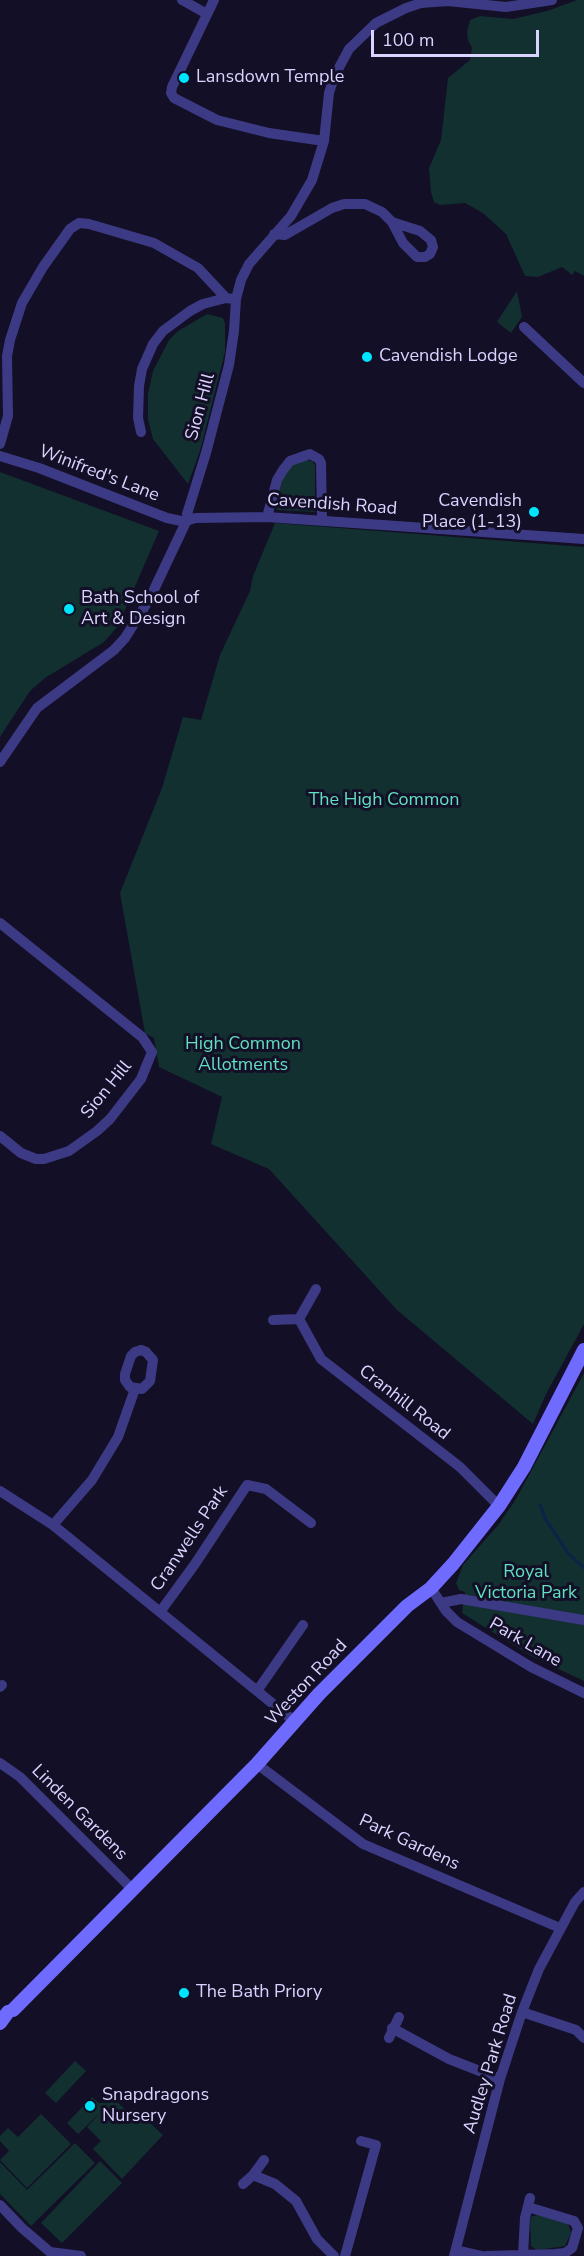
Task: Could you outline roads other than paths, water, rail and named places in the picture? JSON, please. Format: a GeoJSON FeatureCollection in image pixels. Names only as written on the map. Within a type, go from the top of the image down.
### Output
{"type":"FeatureCollection","features":[{"type":"Feature","properties":{"kind":"street"},"geometry":{"type":"LineString","coordinates":[[182,0],[207,14]]}},
{"type":"Feature","properties":{"kind":"street"},"geometry":{"type":"LineString","coordinates":[[214,0],[172,87],[171,93],[174,98],[218,120],[269,133],[324,141]]}},
{"type":"Feature","properties":{"kind":"street"},"geometry":{"type":"LineString","coordinates":[[231,299],[249,264],[291,216],[312,180],[324,141],[334,77],[349,49],[362,35],[391,15],[421,3],[448,1],[488,3],[506,7],[552,0]]}},
{"type":"Feature","properties":{"kind":"street"},"geometry":{"type":"LineString","coordinates":[[274,234],[285,235],[332,208],[344,204],[365,204],[382,212],[392,222]]}},
{"type":"Feature","properties":{"kind":"street"},"geometry":{"type":"LineString","coordinates":[[0,444],[8,416],[6,368],[8,348],[22,303],[43,267],[70,229],[78,223],[89,224],[154,243],[198,268],[231,299]]}},
{"type":"Feature","properties":{"kind":"street"},"geometry":{"type":"LineString","coordinates":[[141,432],[138,418],[139,386],[142,369],[153,344],[176,319],[204,304],[231,299]]}},
{"type":"Feature","properties":{"kind":"street","name":"Sion Hill"},"geometry":{"type":"LineString","coordinates":[[0,762],[37,708],[114,650],[136,623],[150,598],[188,520],[187,514],[206,453],[228,365],[234,331],[231,299]]}},
{"type":"Feature","properties":{"kind":"street"},"geometry":{"type":"LineString","coordinates":[[524,327],[584,383]]}},
{"type":"Feature","properties":{"kind":"street"},"geometry":{"type":"LineString","coordinates":[[267,517],[277,480],[283,470],[290,462],[310,454],[319,459],[321,464],[321,520]]}},
{"type":"Feature","properties":{"kind":"street","name":"Winifred's Lane"},"geometry":{"type":"LineString","coordinates":[[0,456],[39,468],[167,518],[188,520]]}},
{"type":"Feature","properties":{"kind":"street","name":"Cavendish Road"},"geometry":{"type":"LineString","coordinates":[[188,520],[267,517],[584,539]]}},
{"type":"Feature","properties":{"kind":"street","name":"Sion Hill"},"geometry":{"type":"LineString","coordinates":[[0,923],[142,1037],[152,1052],[141,1079],[110,1119],[69,1151],[44,1159],[36,1159],[21,1153],[0,1136]]}},
{"type":"Feature","properties":{"kind":"street"},"geometry":{"type":"LineString","coordinates":[[273,1320],[299,1319],[316,1289]]}},
{"type":"Feature","properties":{"kind":"street","name":"Cranhill Road"},"geometry":{"type":"LineString","coordinates":[[299,1319],[321,1359],[460,1467],[499,1506]]}},
{"type":"Feature","properties":{"kind":"street","name":"Weston Road"},"geometry":{"type":"LineString","coordinates":[[5,2015],[257,1764],[294,1721],[407,1606],[431,1588],[453,1564],[499,1506],[524,1467],[584,1350]]}},
{"type":"Feature","properties":{"kind":"street"},"geometry":{"type":"LineString","coordinates":[[53,1525],[92,1480],[118,1437],[135,1389]]}},
{"type":"Feature","properties":{"kind":"street","name":"Cranwells Park"},"geometry":{"type":"LineString","coordinates":[[160,1612],[195,1564],[244,1480],[266,1490],[311,1523]]}},
{"type":"Feature","properties":{"kind":"street","name":"Cranwells Park"},"geometry":{"type":"LineString","coordinates":[[0,1491],[53,1525],[294,1721]]}},
{"type":"Feature","properties":{"kind":"street","name":"Park Lane"},"geometry":{"type":"LineString","coordinates":[[431,1588],[457,1622],[540,1672],[584,1693]]}},
{"type":"Feature","properties":{"kind":"street"},"geometry":{"type":"LineString","coordinates":[[441,1603],[461,1599],[584,1620]]}},
{"type":"Feature","properties":{"kind":"street"},"geometry":{"type":"LineString","coordinates":[[257,1691],[303,1625]]}},
{"type":"Feature","properties":{"kind":"street","name":"Linden Gardens"},"geometry":{"type":"LineString","coordinates":[[0,1763],[20,1777],[133,1890]]}},
{"type":"Feature","properties":{"kind":"street","name":"Park Gardens"},"geometry":{"type":"LineString","coordinates":[[257,1764],[363,1844],[560,1928]]}},
{"type":"Feature","properties":{"kind":"street","name":"Audley Park Road"},"geometry":{"type":"LineString","coordinates":[[455,2253],[500,2079],[522,2012],[538,1969],[575,1902],[584,1892]]}},
{"type":"Feature","properties":{"kind":"street"},"geometry":{"type":"LineString","coordinates":[[522,2012],[576,2030],[584,2038]]}},
{"type":"Feature","properties":{"kind":"street"},"geometry":{"type":"LineString","coordinates":[[399,2017],[391,2033],[500,2079]]}},
{"type":"Feature","properties":{"kind":"street"},"geometry":{"type":"LineString","coordinates":[[345,2256],[376,2145],[361,2141]]}},
{"type":"Feature","properties":{"kind":"street"},"geometry":{"type":"LineString","coordinates":[[243,2184],[264,2160]]}},
{"type":"Feature","properties":{"kind":"street"},"geometry":{"type":"LineString","coordinates":[[253,2175],[275,2184],[296,2202],[304,2213],[316,2240],[334,2256]]}},
{"type":"Feature","properties":{"kind":"street"},"geometry":{"type":"LineString","coordinates":[[455,2253],[484,2256],[523,2255],[565,2253],[572,2248],[578,2228],[574,2221],[529,2203],[523,2255]]}},
{"type":"Feature","properties":{"kind":"street"},"geometry":{"type":"LineString","coordinates":[[0,2205],[50,2252],[81,2256]]}},
{"type":"Feature","properties":{"kind":"waterway"},"geometry":{"type":"LineString","coordinates":[[540,1505],[545,1518],[568,1553],[584,1568]]}},
{"type":"Feature","properties":{"kind":"place","name":"Lansdown Temple"},"geometry":{"type":"Point","coordinates":[184,78]}},
{"type":"Feature","properties":{"kind":"place","name":"Cavendish Lodge"},"geometry":{"type":"Point","coordinates":[367,357]}},
{"type":"Feature","properties":{"kind":"place","name":"Cavendish Place (1-13)"},"geometry":{"type":"Point","coordinates":[534,512]}},
{"type":"Feature","properties":{"kind":"place","name":"Bath School of Art & Design"},"geometry":{"type":"Point","coordinates":[69,609]}},
{"type":"Feature","properties":{"kind":"place","name":"The Bath Priory"},"geometry":{"type":"Point","coordinates":[184,1993]}},
{"type":"Feature","properties":{"kind":"place","name":"Snapdragons Nursery"},"geometry":{"type":"Point","coordinates":[90,2106]}},
{"type":"Feature","properties":{"kind":"park label","name":"The High Common"},"geometry":{"type":"Point","coordinates":[384,801]}},
{"type":"Feature","properties":{"kind":"park label","name":"High Common Allotments"},"geometry":{"type":"Point","coordinates":[243,1055]}},
{"type":"Feature","properties":{"kind":"park label","name":"Royal Victoria Park"},"geometry":{"type":"Point","coordinates":[526,1583]}}]}
